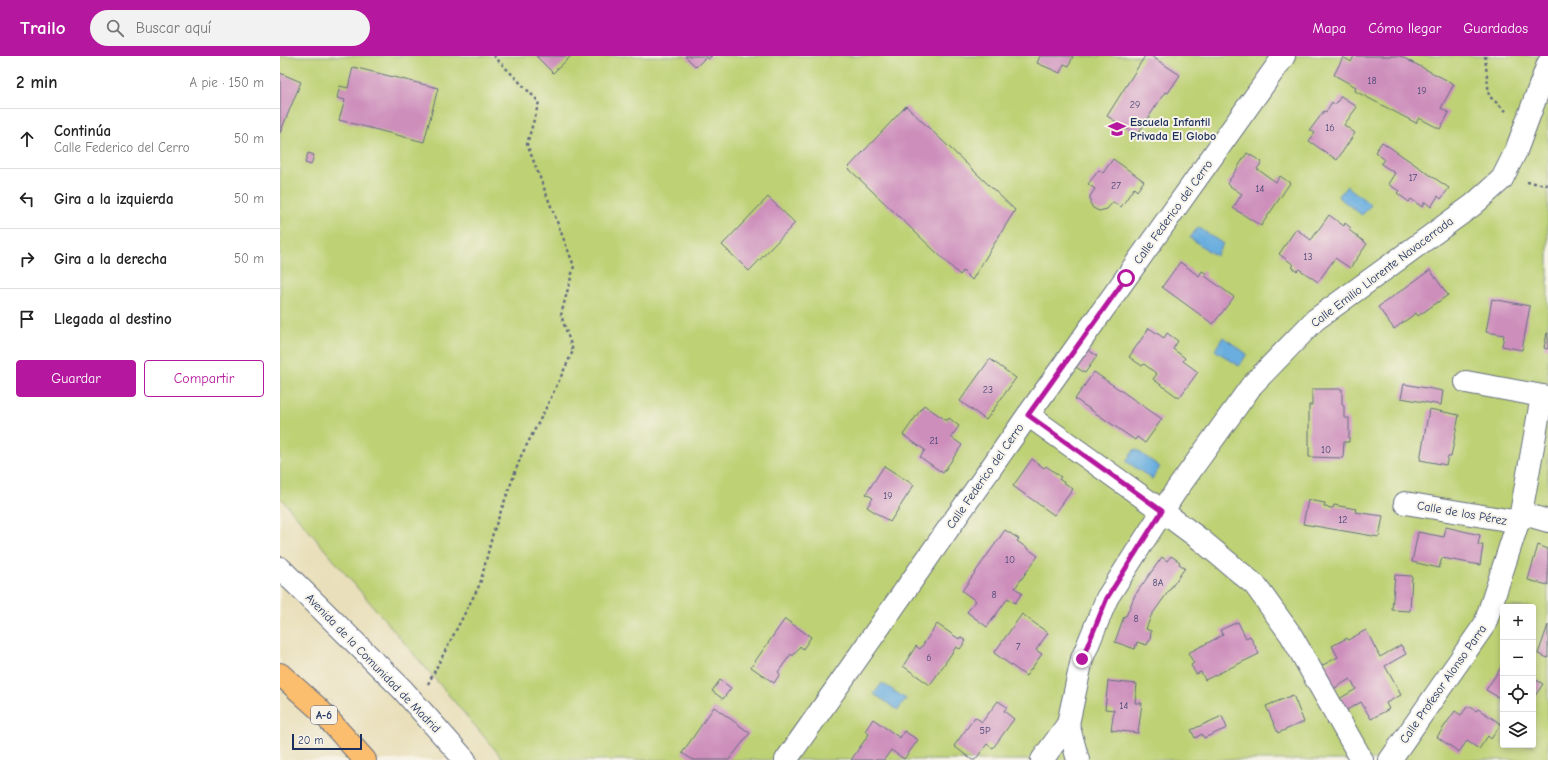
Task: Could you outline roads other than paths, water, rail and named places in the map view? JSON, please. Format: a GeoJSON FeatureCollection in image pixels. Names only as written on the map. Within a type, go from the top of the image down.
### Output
{"type":"FeatureCollection","features":[{"type":"Feature","properties":{"kind":"highway","name":"A-6"},"geometry":{"type":"LineString","coordinates":[[280,674],[319,709],[365,760]]}},
{"type":"Feature","properties":{"kind":"street","name":"Calle Federico del Cerro"},"geometry":{"type":"LineString","coordinates":[[786,760],[1028,415],[1284,56]]}},
{"type":"Feature","properties":{"kind":"street","name":"Calle Emilio Llorente Navacerrada"},"geometry":{"type":"LineString","coordinates":[[1068,724],[1082,659],[1107,598],[1162,511],[1252,385],[1315,320],[1473,205],[1502,179],[1516,151],[1548,64]]}},
{"type":"Feature","properties":{"kind":"street"},"geometry":{"type":"LineString","coordinates":[[1466,382],[1545,397]]}},
{"type":"Feature","properties":{"kind":"street","name":"Calle Profesor Alonso Parra"},"geometry":{"type":"LineString","coordinates":[[1390,760],[1485,624],[1520,518],[1545,397]]}},
{"type":"Feature","properties":{"kind":"street"},"geometry":{"type":"LineString","coordinates":[[1028,415],[1201,540],[1255,585],[1291,635],[1362,760]]}},
{"type":"Feature","properties":{"kind":"street","name":"Calle de los Pérez"},"geometry":{"type":"LineString","coordinates":[[1405,503],[1548,521]]}},
{"type":"Feature","properties":{"kind":"street","name":"Avenida de la Comunidad de Madrid"},"geometry":{"type":"LineString","coordinates":[[280,568],[402,689],[465,760]]}},
{"type":"Feature","properties":{"kind":"street"},"geometry":{"type":"LineString","coordinates":[[1042,760],[1068,724]]}},
{"type":"Feature","properties":{"kind":"street"},"geometry":{"type":"LineString","coordinates":[[1068,724],[1078,760]]}},
{"type":"Feature","properties":{"kind":"water"},"geometry":{"type":"Polygon","coordinates":[[[1347,186],[1371,205],[1362,215],[1338,197],[1347,186]]]}},
{"type":"Feature","properties":{"kind":"water"},"geometry":{"type":"Polygon","coordinates":[[[1198,227],[1223,244],[1216,256],[1190,238],[1198,227]]]}},
{"type":"Feature","properties":{"kind":"water"},"geometry":{"type":"Polygon","coordinates":[[[1223,337],[1247,354],[1239,366],[1215,350],[1223,337]]]}},
{"type":"Feature","properties":{"kind":"water"},"geometry":{"type":"Polygon","coordinates":[[[1135,449],[1160,467],[1152,479],[1126,461],[1135,449]]]}},
{"type":"Feature","properties":{"kind":"water"},"geometry":{"type":"Polygon","coordinates":[[[882,683],[906,699],[898,710],[874,694],[882,683]]]}},
{"type":"Feature","properties":{"kind":"place","name":"Escuela Infantil Privada El Globo"},"geometry":{"type":"Point","coordinates":[1117,129]}}]}
